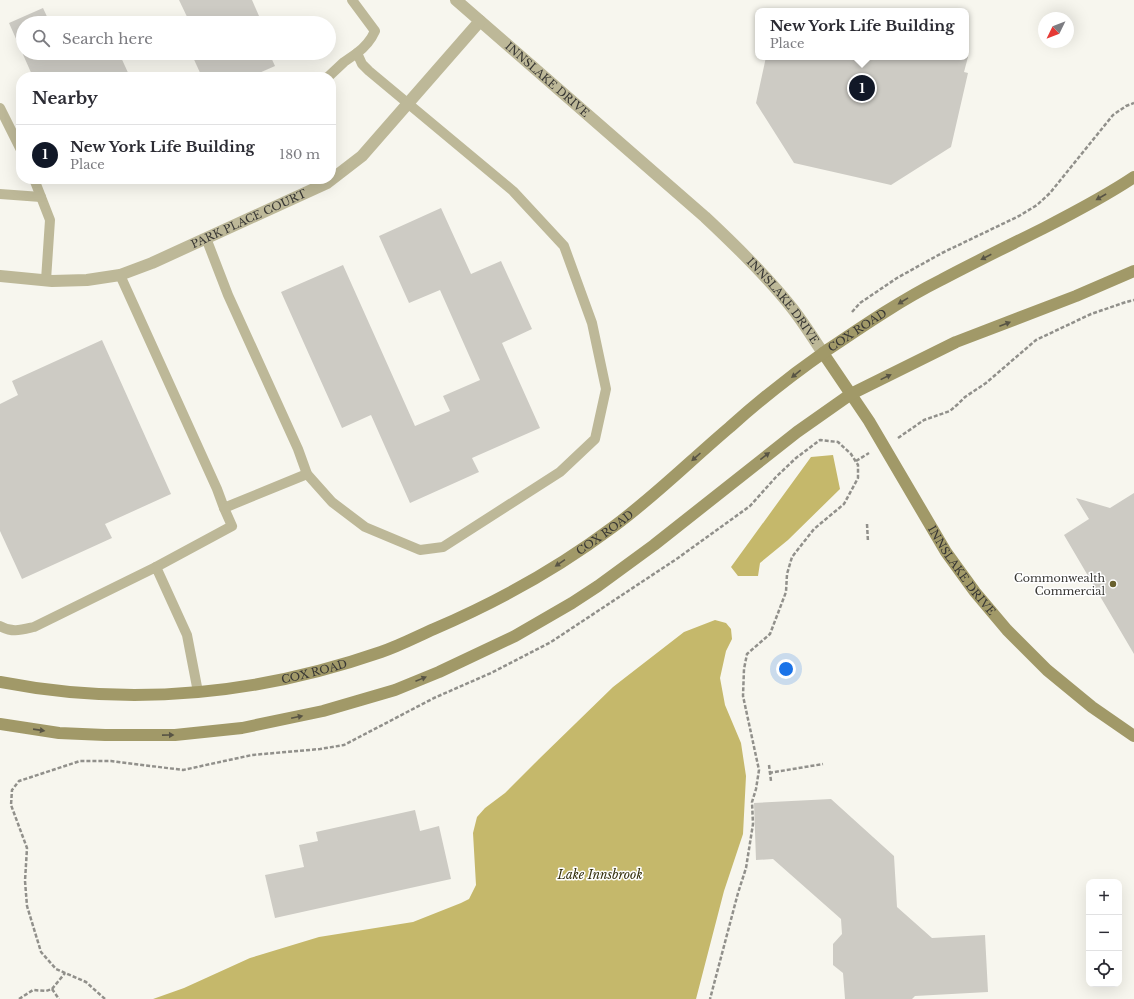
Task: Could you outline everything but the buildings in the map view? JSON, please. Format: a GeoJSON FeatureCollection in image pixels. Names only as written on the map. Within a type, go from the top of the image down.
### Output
{"type":"FeatureCollection","features":[{"type":"Feature","properties":{"kind":"main road","name":"COX ROAD"},"geometry":{"type":"LineString","coordinates":[[0,682],[35,689],[84,694],[155,695],[225,690],[325,670],[383,651],[474,612],[539,577],[610,529],[639,507],[731,425],[823,353],[931,285],[1072,214],[1134,177]]}},
{"type":"Feature","properties":{"kind":"main road"},"geometry":{"type":"LineString","coordinates":[[0,724],[59,733],[105,735],[175,735],[242,728],[316,713],[395,690],[439,672],[515,636],[572,603],[617,573],[797,432],[852,394],[956,342],[1076,296],[1134,271]]}},
{"type":"Feature","properties":{"kind":"main road","name":"INNSLAKE DRIVE"},"geometry":{"type":"LineString","coordinates":[[823,353],[852,394],[946,552],[975,592],[1007,630],[1052,674],[1092,707],[1134,736]]}},
{"type":"Feature","properties":{"kind":"street","name":"INNSLAKE DRIVE"},"geometry":{"type":"LineString","coordinates":[[456,0],[700,212],[737,246],[793,309],[823,353]]}},
{"type":"Feature","properties":{"kind":"street","name":"PARK PLACE COURT"},"geometry":{"type":"LineString","coordinates":[[336,176],[362,156],[480,21]]}},
{"type":"Feature","properties":{"kind":"street","name":"PARK PLACE COURT"},"geometry":{"type":"LineString","coordinates":[[0,276],[46,280],[87,280],[120,275],[152,263],[325,184]]}},
{"type":"Feature","properties":{"kind":"lane"},"geometry":{"type":"LineString","coordinates":[[333,72],[344,62],[364,48],[375,31],[352,0]]}},
{"type":"Feature","properties":{"kind":"lane"},"geometry":{"type":"LineString","coordinates":[[206,238],[228,295],[298,449],[306,474],[332,502],[365,527],[420,550],[443,547],[560,472],[594,439],[606,389],[592,323],[564,246],[513,191],[369,72],[362,64],[357,53]]}},
{"type":"Feature","properties":{"kind":"lane"},"geometry":{"type":"LineString","coordinates":[[0,108],[16,140]]}},
{"type":"Feature","properties":{"kind":"lane"},"geometry":{"type":"LineString","coordinates":[[36,184],[50,220],[46,280]]}},
{"type":"Feature","properties":{"kind":"lane"},"geometry":{"type":"LineString","coordinates":[[0,194],[41,198]]}},
{"type":"Feature","properties":{"kind":"lane"},"geometry":{"type":"LineString","coordinates":[[0,626],[6,630],[17,631],[34,627],[156,567],[232,526],[217,489],[120,275]]}},
{"type":"Feature","properties":{"kind":"lane"},"geometry":{"type":"LineString","coordinates":[[224,508],[306,474]]}},
{"type":"Feature","properties":{"kind":"lane"},"geometry":{"type":"LineString","coordinates":[[156,567],[187,635],[198,692]]}},
{"type":"Feature","properties":{"kind":"path"},"geometry":{"type":"LineString","coordinates":[[845,339],[848,318],[860,303],[897,278],[942,252],[1019,216],[1037,205],[1050,193],[1113,115],[1126,106],[1134,103]]}},
{"type":"Feature","properties":{"kind":"path"},"geometry":{"type":"LineString","coordinates":[[856,461],[905,434],[924,420],[950,411],[965,396],[986,383],[1036,340],[1091,314],[1134,300]]}},
{"type":"Feature","properties":{"kind":"path"},"geometry":{"type":"LineString","coordinates":[[105,999],[86,982],[56,969],[41,952],[27,906],[25,882],[27,848],[12,806],[12,790],[19,781],[80,761],[110,761],[183,770],[252,755],[320,749],[344,745],[434,698],[491,673],[551,642],[678,558],[750,506],[786,467],[820,440],[838,442],[852,454],[856,461],[858,465],[858,478],[844,504],[814,529],[792,557],[787,574],[786,592],[770,634],[747,654],[744,669],[743,696],[759,770],[752,802],[754,824],[746,868],[710,999]]}},
{"type":"Feature","properties":{"kind":"path"},"geometry":{"type":"LineString","coordinates":[[867,524],[868,542]]}},
{"type":"Feature","properties":{"kind":"path"},"geometry":{"type":"LineString","coordinates":[[770,773],[823,764]]}},
{"type":"Feature","properties":{"kind":"path"},"geometry":{"type":"LineString","coordinates":[[770,765],[771,781]]}},
{"type":"Feature","properties":{"kind":"path"},"geometry":{"type":"LineString","coordinates":[[19,999],[33,990],[52,989],[65,973]]}},
{"type":"Feature","properties":{"kind":"path"},"geometry":{"type":"LineString","coordinates":[[52,989],[59,999]]}},
{"type":"Feature","properties":{"kind":"water"},"geometry":{"type":"Polygon","coordinates":[[[833,455],[840,489],[788,540],[760,563],[758,576],[738,576],[731,567],[811,457],[833,455]]]}},
{"type":"Feature","properties":{"kind":"water","name":"Lake Innsbrook"},"geometry":{"type":"Polygon","coordinates":[[[715,620],[726,623],[731,629],[732,639],[726,651],[720,678],[725,705],[741,743],[746,776],[743,834],[724,891],[696,999],[153,999],[184,988],[250,958],[319,937],[413,922],[469,899],[476,885],[473,833],[477,817],[485,808],[505,793],[613,687],[684,632],[715,620]]]}},
{"type":"Feature","properties":{"kind":"place","name":"New York Life Building"},"geometry":{"type":"Point","coordinates":[862,88]}},
{"type":"Feature","properties":{"kind":"place","name":"Commonwealth Commercial"},"geometry":{"type":"Point","coordinates":[1113,584]}}]}
